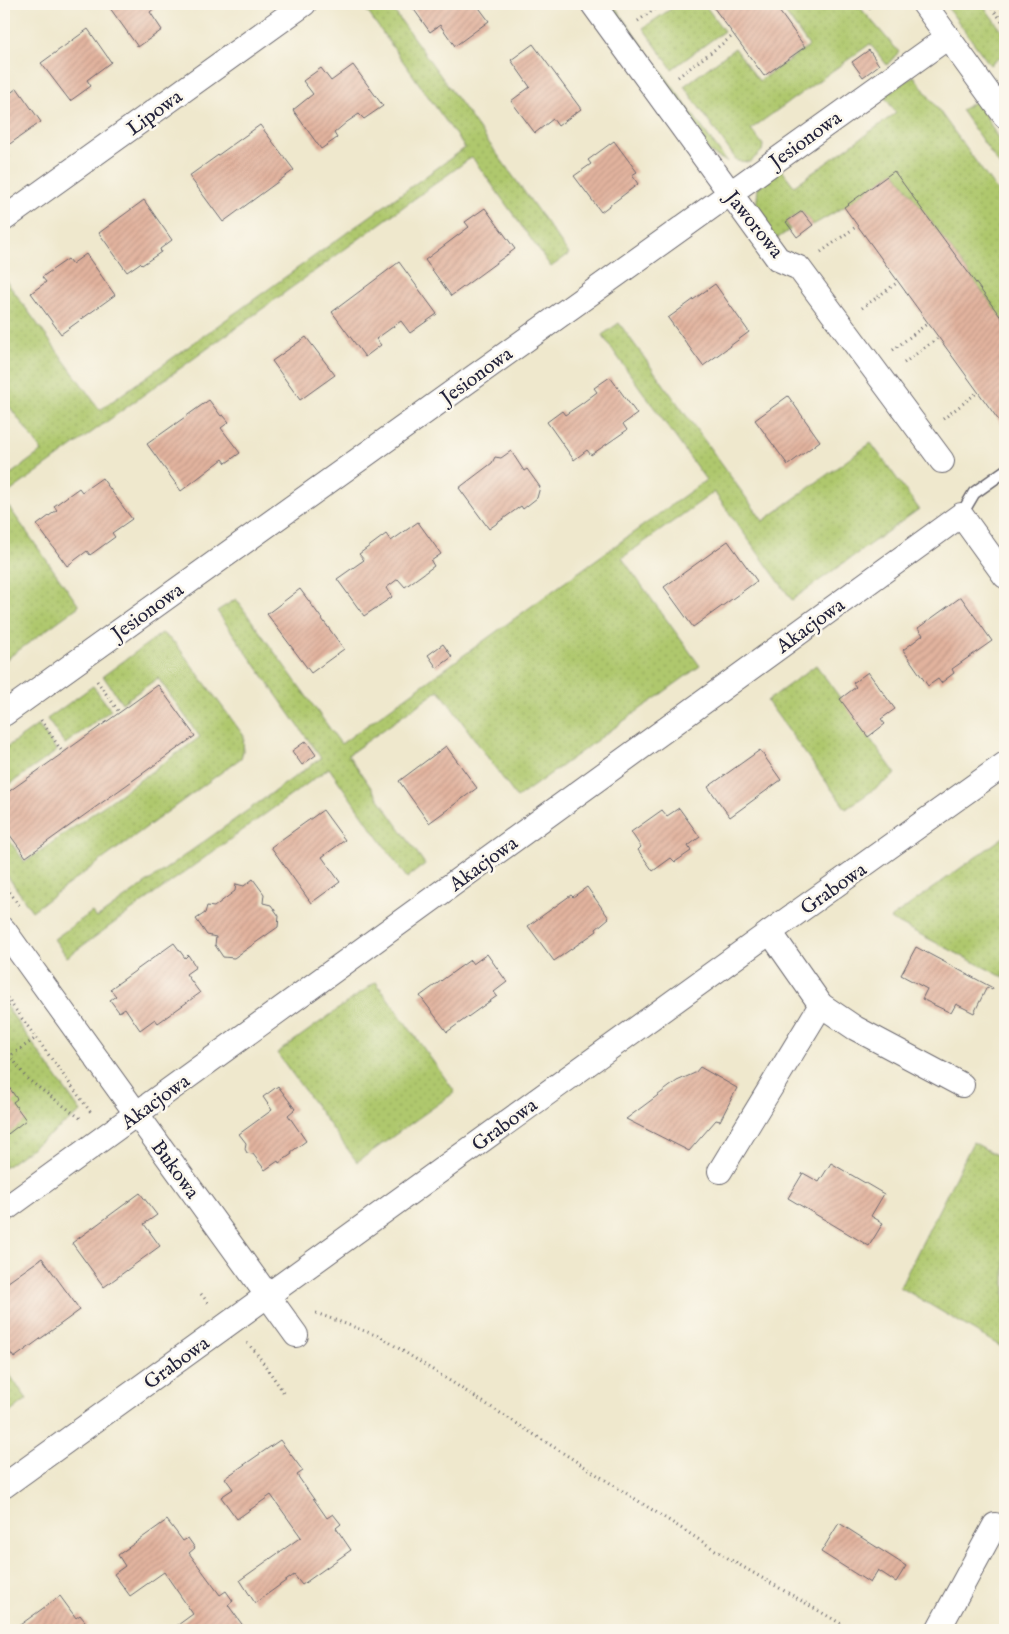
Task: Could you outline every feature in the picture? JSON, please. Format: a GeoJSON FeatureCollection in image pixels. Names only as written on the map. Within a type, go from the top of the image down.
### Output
{"type":"FeatureCollection","features":[{"type":"Feature","properties":{"kind":"street","name":"Lipowa"},"geometry":{"type":"LineString","coordinates":[[4,219],[304,4]]}},
{"type":"Feature","properties":{"kind":"street","name":"Jaworowa"},"geometry":{"type":"LineString","coordinates":[[593,4],[778,259],[799,268],[942,461]]}},
{"type":"Feature","properties":{"kind":"street"},"geometry":{"type":"LineString","coordinates":[[924,4],[1005,116]]}},
{"type":"Feature","properties":{"kind":"street","name":"Jesionowa"},"geometry":{"type":"LineString","coordinates":[[4,714],[948,37]]}},
{"type":"Feature","properties":{"kind":"street"},"geometry":{"type":"LineString","coordinates":[[961,515],[1005,576]]}},
{"type":"Feature","properties":{"kind":"street","name":"Akacjowa"},"geometry":{"type":"LineString","coordinates":[[4,1210],[961,515]]}},
{"type":"Feature","properties":{"kind":"street","name":"Grabowa"},"geometry":{"type":"LineString","coordinates":[[4,1486],[1005,764]]}},
{"type":"Feature","properties":{"kind":"street","name":"Bukowa"},"geometry":{"type":"LineString","coordinates":[[4,930],[296,1335]]}},
{"type":"Feature","properties":{"kind":"street"},"geometry":{"type":"LineString","coordinates":[[770,932],[821,1005],[855,1028],[962,1086]]}},
{"type":"Feature","properties":{"kind":"street"},"geometry":{"type":"LineString","coordinates":[[720,1171],[821,1005]]}},
{"type":"Feature","properties":{"kind":"street"},"geometry":{"type":"LineString","coordinates":[[938,1630],[995,1525]]}},
{"type":"Feature","properties":{"kind":"lane"},"geometry":{"type":"LineString","coordinates":[[961,515],[974,493],[1005,471]]}},
{"type":"Feature","properties":{"kind":"path"},"geometry":{"type":"LineString","coordinates":[[634,24],[662,4]]}},
{"type":"Feature","properties":{"kind":"path"},"geometry":{"type":"LineString","coordinates":[[869,8],[875,4]]}},
{"type":"Feature","properties":{"kind":"path"},"geometry":{"type":"LineString","coordinates":[[989,4],[1004,20],[1005,25]]}},
{"type":"Feature","properties":{"kind":"path"},"geometry":{"type":"LineString","coordinates":[[674,80],[734,35]]}},
{"type":"Feature","properties":{"kind":"path"},"geometry":{"type":"LineString","coordinates":[[799,268],[857,226]]}},
{"type":"Feature","properties":{"kind":"path"},"geometry":{"type":"LineString","coordinates":[[841,324],[898,282]]}},
{"type":"Feature","properties":{"kind":"path"},"geometry":{"type":"LineString","coordinates":[[876,373],[928,323]]}},
{"type":"Feature","properties":{"kind":"path"},"geometry":{"type":"LineString","coordinates":[[876,373],[939,337]]}},
{"type":"Feature","properties":{"kind":"path"},"geometry":{"type":"LineString","coordinates":[[923,435],[978,392]]}},
{"type":"Feature","properties":{"kind":"path"},"geometry":{"type":"LineString","coordinates":[[95,678],[119,712]]}},
{"type":"Feature","properties":{"kind":"path"},"geometry":{"type":"LineString","coordinates":[[39,718],[63,753]]}},
{"type":"Feature","properties":{"kind":"path"},"geometry":{"type":"LineString","coordinates":[[4,788],[7,793]]}},
{"type":"Feature","properties":{"kind":"path"},"geometry":{"type":"LineString","coordinates":[[4,1009],[11,1004]]}},
{"type":"Feature","properties":{"kind":"path"},"geometry":{"type":"LineString","coordinates":[[4,1060],[36,1038]]}},
{"type":"Feature","properties":{"kind":"path"},"geometry":{"type":"LineString","coordinates":[[4,1046],[26,1078],[80,1118],[119,1091]]}},
{"type":"Feature","properties":{"kind":"path"},"geometry":{"type":"LineString","coordinates":[[311,1312],[381,1336],[732,1560],[852,1630]]}},
{"type":"Feature","properties":{"kind":"green space"},"geometry":{"type":"Polygon","coordinates":[[[362,4],[389,4],[569,254],[551,267],[472,157],[4,496],[4,479],[42,451],[4,399],[4,278],[100,410],[465,148],[362,4]]]}},
{"type":"Feature","properties":{"kind":"green space"},"geometry":{"type":"Polygon","coordinates":[[[604,4],[613,4],[727,162],[710,153],[604,4]]]}},
{"type":"Feature","properties":{"kind":"green space"},"geometry":{"type":"Polygon","coordinates":[[[678,4],[704,4],[724,31],[672,69],[643,28],[678,4]]]}},
{"type":"Feature","properties":{"kind":"green space"},"geometry":{"type":"Polygon","coordinates":[[[779,4],[857,4],[899,52],[887,65],[870,44],[751,129],[763,145],[762,151],[750,162],[737,161],[684,86],[735,48],[759,81],[809,46],[779,4]]]}},
{"type":"Feature","properties":{"kind":"green space"},"geometry":{"type":"Polygon","coordinates":[[[945,4],[982,4],[1005,35],[1005,54],[990,65],[945,4]]]}},
{"type":"Feature","properties":{"kind":"green space"},"geometry":{"type":"Polygon","coordinates":[[[914,76],[1005,202],[1005,323],[894,171],[844,207],[813,225],[802,211],[786,222],[790,230],[776,239],[756,211],[758,188],[781,169],[794,186],[896,113],[884,96],[914,76]]]}},
{"type":"Feature","properties":{"kind":"green space"},"geometry":{"type":"Polygon","coordinates":[[[976,101],[1005,152],[1005,173],[961,110],[976,101]]]}},
{"type":"Feature","properties":{"kind":"green space"},"geometry":{"type":"Polygon","coordinates":[[[619,323],[763,521],[871,443],[919,509],[792,600],[714,492],[622,558],[700,666],[517,798],[439,690],[348,755],[425,864],[407,878],[329,768],[67,957],[54,939],[92,912],[97,918],[321,758],[217,611],[236,599],[341,744],[706,480],[602,335],[619,323]]]}},
{"type":"Feature","properties":{"kind":"green space"},"geometry":{"type":"Polygon","coordinates":[[[4,500],[79,606],[4,661],[4,500]]]}},
{"type":"Feature","properties":{"kind":"green space"},"geometry":{"type":"Polygon","coordinates":[[[162,633],[176,644],[244,736],[241,758],[32,911],[4,871],[4,833],[25,862],[200,737],[158,678],[122,703],[103,676],[162,633]]]}},
{"type":"Feature","properties":{"kind":"green space"},"geometry":{"type":"Polygon","coordinates":[[[816,665],[896,774],[846,809],[767,701],[816,665]]]}},
{"type":"Feature","properties":{"kind":"green space"},"geometry":{"type":"Polygon","coordinates":[[[93,686],[111,710],[65,744],[47,719],[93,686]]]}},
{"type":"Feature","properties":{"kind":"green space"},"geometry":{"type":"Polygon","coordinates":[[[38,725],[57,751],[10,784],[4,776],[4,749],[38,725]]]}},
{"type":"Feature","properties":{"kind":"green space"},"geometry":{"type":"Polygon","coordinates":[[[1005,836],[1005,978],[890,919],[1005,836]]]}},
{"type":"Feature","properties":{"kind":"green space"},"geometry":{"type":"Polygon","coordinates":[[[376,982],[455,1092],[357,1162],[277,1053],[376,982]]]}},
{"type":"Feature","properties":{"kind":"green space"},"geometry":{"type":"Polygon","coordinates":[[[4,1003],[81,1112],[4,1168],[4,1003]]]}},
{"type":"Feature","properties":{"kind":"green space"},"geometry":{"type":"Polygon","coordinates":[[[973,1142],[1005,1160],[1005,1349],[900,1287],[973,1142]]]}},
{"type":"Feature","properties":{"kind":"green space"},"geometry":{"type":"Polygon","coordinates":[[[4,1367],[27,1399],[4,1417],[4,1367]]]}},
{"type":"Feature","properties":{"kind":"building"},"geometry":{"type":"Polygon","coordinates":[[[107,4],[154,4],[156,7],[150,12],[162,30],[138,47],[107,4]]]}},
{"type":"Feature","properties":{"kind":"building"},"geometry":{"type":"Polygon","coordinates":[[[410,4],[478,4],[489,21],[455,46],[440,25],[430,32],[410,4]]]}},
{"type":"Feature","properties":{"kind":"building"},"geometry":{"type":"Polygon","coordinates":[[[711,4],[774,4],[805,47],[764,76],[711,4]]]}},
{"type":"Feature","properties":{"kind":"building"},"geometry":{"type":"Polygon","coordinates":[[[88,29],[111,62],[87,80],[91,86],[70,101],[41,63],[88,29]]]}},
{"type":"Feature","properties":{"kind":"building"},"geometry":{"type":"Polygon","coordinates":[[[533,44],[581,109],[558,126],[553,119],[535,133],[511,101],[530,87],[511,60],[533,44]]]}},
{"type":"Feature","properties":{"kind":"building"},"geometry":{"type":"Polygon","coordinates":[[[869,50],[879,65],[863,77],[852,62],[869,50]]]}},
{"type":"Feature","properties":{"kind":"building"},"geometry":{"type":"Polygon","coordinates":[[[353,65],[383,106],[364,119],[359,114],[347,122],[334,133],[337,138],[321,149],[293,110],[313,94],[303,81],[321,68],[331,81],[353,65]]]}},
{"type":"Feature","properties":{"kind":"building"},"geometry":{"type":"Polygon","coordinates":[[[17,88],[41,122],[4,148],[4,98],[17,88]]]}},
{"type":"Feature","properties":{"kind":"building"},"geometry":{"type":"Polygon","coordinates":[[[260,125],[294,170],[223,222],[189,176],[260,125]]]}},
{"type":"Feature","properties":{"kind":"building"},"geometry":{"type":"Polygon","coordinates":[[[614,141],[637,172],[632,175],[638,184],[601,212],[574,176],[591,164],[588,160],[614,141]]]}},
{"type":"Feature","properties":{"kind":"building"},"geometry":{"type":"Polygon","coordinates":[[[4,148],[10,157],[4,161],[4,148]]]}},
{"type":"Feature","properties":{"kind":"building"},"geometry":{"type":"Polygon","coordinates":[[[894,171],[1005,323],[1005,429],[844,207],[894,171]]]}},
{"type":"Feature","properties":{"kind":"building"},"geometry":{"type":"Polygon","coordinates":[[[144,200],[172,240],[160,249],[161,252],[142,265],[140,263],[127,272],[99,233],[144,200]]]}},
{"type":"Feature","properties":{"kind":"building"},"geometry":{"type":"Polygon","coordinates":[[[485,208],[515,249],[451,296],[425,260],[469,227],[465,222],[485,208]]]}},
{"type":"Feature","properties":{"kind":"building"},"geometry":{"type":"Polygon","coordinates":[[[802,211],[813,225],[797,237],[786,222],[802,211]]]}},
{"type":"Feature","properties":{"kind":"building"},"geometry":{"type":"Polygon","coordinates":[[[86,254],[115,295],[61,334],[31,293],[46,282],[42,277],[68,259],[72,264],[86,254]]]}},
{"type":"Feature","properties":{"kind":"building"},"geometry":{"type":"Polygon","coordinates":[[[399,262],[437,314],[410,333],[401,321],[376,339],[381,345],[365,357],[332,312],[399,262]]]}},
{"type":"Feature","properties":{"kind":"building"},"geometry":{"type":"Polygon","coordinates":[[[715,284],[749,332],[703,366],[668,318],[715,284]]]}},
{"type":"Feature","properties":{"kind":"building"},"geometry":{"type":"Polygon","coordinates":[[[306,337],[335,375],[300,400],[272,361],[306,337]]]}},
{"type":"Feature","properties":{"kind":"building"},"geometry":{"type":"Polygon","coordinates":[[[610,377],[637,414],[623,424],[627,430],[591,455],[587,450],[574,460],[547,422],[562,411],[565,415],[581,404],[597,392],[594,388],[610,377]]]}},
{"type":"Feature","properties":{"kind":"building"},"geometry":{"type":"Polygon","coordinates":[[[788,396],[820,441],[788,465],[755,420],[788,396]]]}},
{"type":"Feature","properties":{"kind":"building"},"geometry":{"type":"Polygon","coordinates":[[[209,400],[221,416],[223,415],[229,422],[221,428],[240,453],[226,463],[223,459],[181,491],[147,444],[209,400]]]}},
{"type":"Feature","properties":{"kind":"building"},"geometry":{"type":"Polygon","coordinates":[[[511,451],[524,471],[527,469],[540,487],[537,498],[523,509],[521,506],[489,529],[459,488],[492,463],[495,457],[501,458],[511,451]]]}},
{"type":"Feature","properties":{"kind":"building"},"geometry":{"type":"Polygon","coordinates":[[[102,478],[132,519],[112,533],[115,537],[90,555],[87,551],[67,566],[37,525],[57,510],[54,506],[79,488],[82,492],[102,478]]]}},
{"type":"Feature","properties":{"kind":"building"},"geometry":{"type":"Polygon","coordinates":[[[418,522],[441,554],[431,561],[434,566],[405,587],[398,579],[386,588],[392,597],[364,616],[337,579],[364,560],[359,554],[386,534],[391,541],[418,522]]]}},
{"type":"Feature","properties":{"kind":"building"},"geometry":{"type":"Polygon","coordinates":[[[728,541],[757,581],[693,627],[664,587],[728,541]]]}},
{"type":"Feature","properties":{"kind":"building"},"geometry":{"type":"Polygon","coordinates":[[[300,589],[344,649],[311,673],[267,614],[300,589]]]}},
{"type":"Feature","properties":{"kind":"building"},"geometry":{"type":"Polygon","coordinates":[[[961,597],[992,641],[952,669],[954,673],[941,683],[938,679],[928,686],[903,650],[923,635],[918,628],[961,597]]]}},
{"type":"Feature","properties":{"kind":"building"},"geometry":{"type":"Polygon","coordinates":[[[443,644],[452,657],[437,668],[428,655],[443,644]]]}},
{"type":"Feature","properties":{"kind":"building"},"geometry":{"type":"Polygon","coordinates":[[[868,672],[895,709],[881,719],[885,724],[868,737],[840,699],[856,687],[853,683],[868,672]]]}},
{"type":"Feature","properties":{"kind":"building"},"geometry":{"type":"Polygon","coordinates":[[[158,685],[195,736],[26,857],[4,827],[4,795],[158,685]]]}},
{"type":"Feature","properties":{"kind":"building"},"geometry":{"type":"Polygon","coordinates":[[[306,741],[316,755],[302,765],[292,751],[306,741]]]}},
{"type":"Feature","properties":{"kind":"building"},"geometry":{"type":"Polygon","coordinates":[[[446,746],[477,788],[429,823],[399,781],[446,746]]]}},
{"type":"Feature","properties":{"kind":"building"},"geometry":{"type":"Polygon","coordinates":[[[760,750],[781,780],[730,817],[708,787],[760,750]]]}},
{"type":"Feature","properties":{"kind":"building"},"geometry":{"type":"Polygon","coordinates":[[[679,808],[700,837],[688,846],[691,851],[675,862],[671,858],[653,871],[638,850],[641,847],[631,832],[662,810],[667,816],[679,808]]]}},
{"type":"Feature","properties":{"kind":"building"},"geometry":{"type":"Polygon","coordinates":[[[323,810],[345,840],[322,857],[340,882],[311,903],[271,847],[323,810]]]}},
{"type":"Feature","properties":{"kind":"building"},"geometry":{"type":"Polygon","coordinates":[[[253,879],[264,894],[263,903],[271,905],[279,916],[278,927],[234,958],[223,957],[215,945],[216,937],[207,935],[196,919],[205,913],[207,906],[214,907],[235,891],[236,884],[244,886],[253,879]]]}},
{"type":"Feature","properties":{"kind":"building"},"geometry":{"type":"Polygon","coordinates":[[[587,887],[609,918],[596,929],[597,931],[554,961],[528,926],[571,895],[573,897],[587,887]]]}},
{"type":"Feature","properties":{"kind":"building"},"geometry":{"type":"Polygon","coordinates":[[[174,943],[185,958],[188,955],[196,967],[186,974],[200,993],[158,1023],[155,1019],[140,1030],[125,1008],[119,1012],[110,1000],[116,996],[110,989],[174,943]]]}},
{"type":"Feature","properties":{"kind":"building"},"geometry":{"type":"Polygon","coordinates":[[[916,947],[993,988],[992,990],[987,987],[974,1013],[956,1004],[951,1013],[922,999],[927,989],[901,975],[916,947]]]}},
{"type":"Feature","properties":{"kind":"building"},"geometry":{"type":"Polygon","coordinates":[[[487,954],[507,982],[494,992],[497,996],[447,1032],[420,996],[470,960],[473,964],[487,954]]]}},
{"type":"Feature","properties":{"kind":"building"},"geometry":{"type":"Polygon","coordinates":[[[700,1067],[737,1088],[720,1121],[716,1120],[689,1151],[626,1119],[677,1081],[695,1073],[700,1067]]]}},
{"type":"Feature","properties":{"kind":"building"},"geometry":{"type":"Polygon","coordinates":[[[4,1080],[17,1099],[13,1102],[26,1120],[4,1137],[4,1080]]]}},
{"type":"Feature","properties":{"kind":"building"},"geometry":{"type":"Polygon","coordinates":[[[278,1086],[295,1109],[288,1115],[306,1141],[291,1152],[292,1154],[265,1170],[253,1154],[247,1153],[245,1149],[246,1143],[239,1134],[272,1110],[263,1097],[278,1086]]]}},
{"type":"Feature","properties":{"kind":"building"},"geometry":{"type":"Polygon","coordinates":[[[831,1163],[884,1194],[871,1216],[883,1223],[869,1246],[788,1198],[803,1173],[819,1182],[831,1163]]]}},
{"type":"Feature","properties":{"kind":"building"},"geometry":{"type":"Polygon","coordinates":[[[140,1193],[157,1215],[144,1224],[160,1246],[104,1287],[72,1243],[140,1193]]]}},
{"type":"Feature","properties":{"kind":"building"},"geometry":{"type":"Polygon","coordinates":[[[42,1258],[80,1310],[14,1358],[4,1343],[4,1285],[42,1258]]]}},
{"type":"Feature","properties":{"kind":"building"},"geometry":{"type":"Polygon","coordinates":[[[280,1440],[303,1471],[297,1475],[327,1518],[333,1514],[341,1524],[336,1528],[351,1550],[302,1585],[294,1575],[255,1603],[240,1580],[301,1537],[271,1495],[237,1519],[221,1497],[233,1489],[225,1478],[280,1440]]]}},
{"type":"Feature","properties":{"kind":"building"},"geometry":{"type":"Polygon","coordinates":[[[167,1520],[183,1541],[188,1538],[195,1548],[189,1553],[220,1595],[226,1591],[233,1601],[228,1605],[244,1627],[239,1630],[171,1630],[193,1614],[164,1572],[130,1596],[114,1574],[125,1566],[118,1555],[167,1520]]]}},
{"type":"Feature","properties":{"kind":"building"},"geometry":{"type":"Polygon","coordinates":[[[839,1523],[906,1566],[896,1582],[878,1570],[870,1583],[821,1552],[839,1523]]]}},
{"type":"Feature","properties":{"kind":"building"},"geometry":{"type":"Polygon","coordinates":[[[60,1596],[76,1618],[80,1615],[88,1625],[83,1630],[13,1630],[60,1596]]]}}]}
